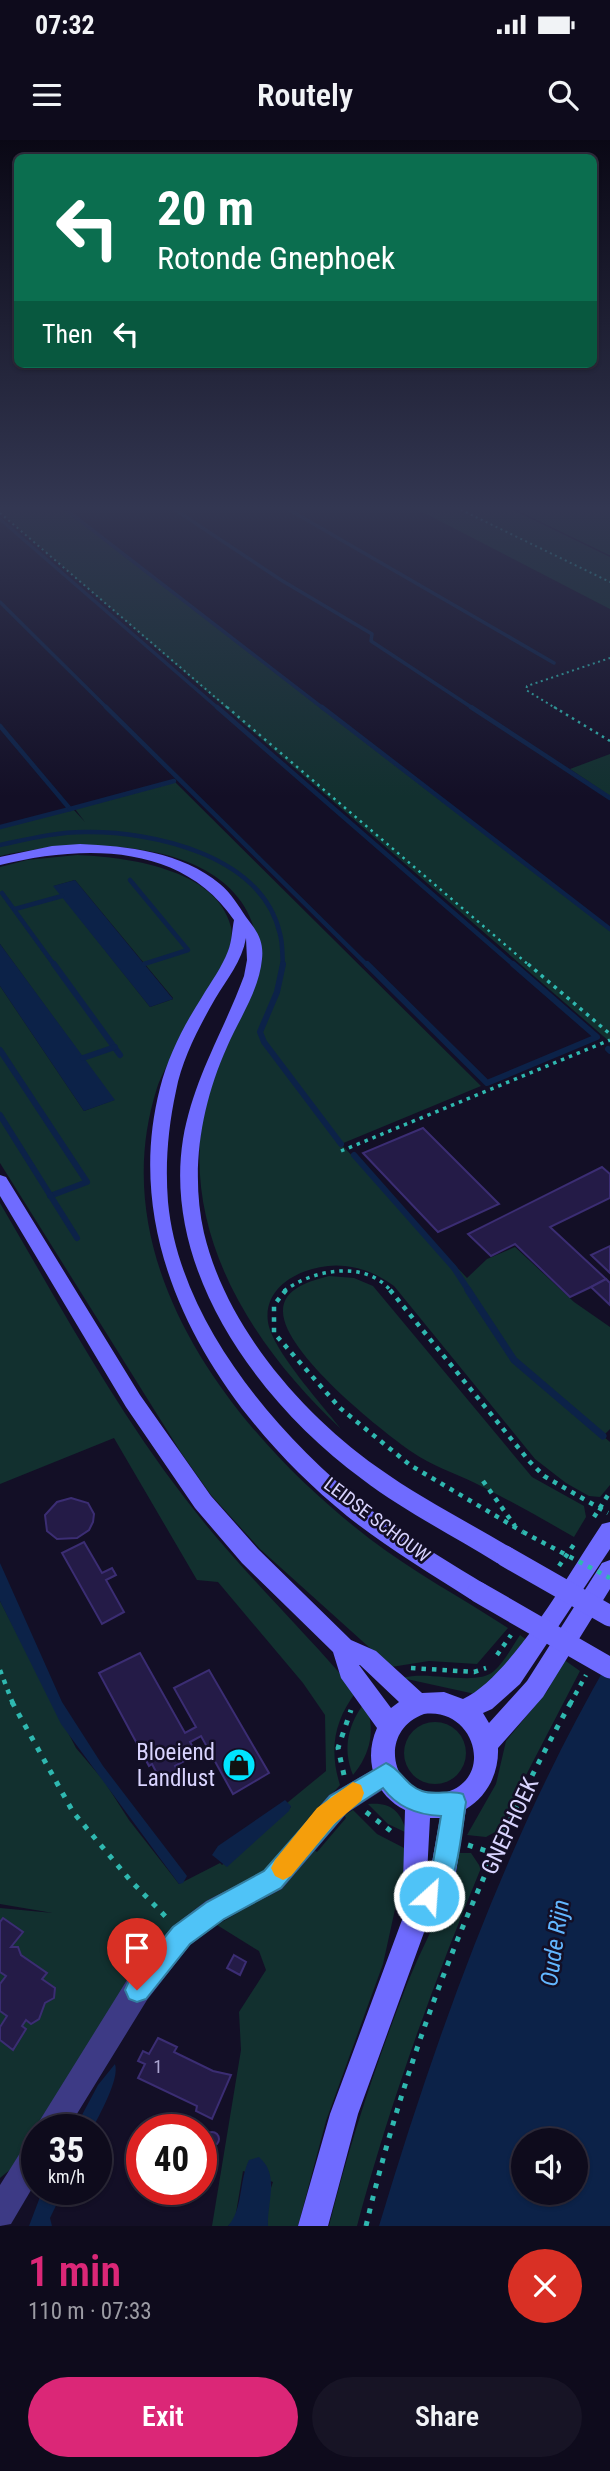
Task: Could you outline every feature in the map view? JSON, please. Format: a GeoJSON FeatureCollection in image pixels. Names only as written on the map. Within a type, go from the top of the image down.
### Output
{"type":"FeatureCollection","features":[{"type":"Feature","properties":{"kind":"street","name":"LEIDSE SCHOUW"},"geometry":{"type":"LineString","coordinates":[[0,861],[74,850],[113,851],[152,857],[178,866],[209,882],[233,905],[251,931],[253,941],[250,976],[206,1078],[189,1169],[189,1197],[209,1277],[224,1308],[259,1361],[311,1421],[369,1472],[508,1546],[610,1616]]}},
{"type":"Feature","properties":{"kind":"street","name":"LEIDSE SCHOUW"},"geometry":{"type":"LineString","coordinates":[[242,920],[234,955],[189,1033],[168,1089],[160,1134],[156,1184],[162,1226],[175,1274],[204,1336],[276,1434],[338,1496],[395,1538],[600,1668]]}},
{"type":"Feature","properties":{"kind":"street"},"geometry":{"type":"LineString","coordinates":[[0,1181],[169,1457],[250,1556],[343,1647],[368,1658],[419,1705]]}},
{"type":"Feature","properties":{"kind":"street"},"geometry":{"type":"LineString","coordinates":[[460,1712],[494,1695],[512,1676],[610,1531]]}},
{"type":"Feature","properties":{"kind":"street"},"geometry":{"type":"LineString","coordinates":[[486,1743],[535,1689],[610,1570]]}},
{"type":"Feature","properties":{"kind":"street"},"geometry":{"type":"LineString","coordinates":[[343,1647],[349,1670],[389,1725]]}},
{"type":"Feature","properties":{"kind":"street"},"geometry":{"type":"LineString","coordinates":[[440,1704],[460,1712],[475,1724],[486,1743],[487,1763],[483,1777],[469,1795],[439,1805],[418,1802],[399,1791],[386,1774],[381,1748],[389,1725],[401,1713],[419,1705],[440,1704]]}},
{"type":"Feature","properties":{"kind":"street"},"geometry":{"type":"LineString","coordinates":[[60,2114],[137,1990],[181,1936],[215,1910],[272,1880],[326,1816],[353,1793],[386,1774]]}},
{"type":"Feature","properties":{"kind":"street"},"geometry":{"type":"LineString","coordinates":[[415,1920],[414,1872],[418,1842],[418,1802]]}},
{"type":"Feature","properties":{"kind":"street"},"geometry":{"type":"LineString","coordinates":[[313,2226],[344,2115],[415,1920],[443,1872],[454,1802]]}},
{"type":"Feature","properties":{"kind":"street"},"geometry":{"type":"LineString","coordinates":[[0,2213],[21,2178]]}},
{"type":"Feature","properties":{"kind":"path"},"geometry":{"type":"LineString","coordinates":[[105,602],[610,1034]]}},
{"type":"Feature","properties":{"kind":"path"},"geometry":{"type":"LineString","coordinates":[[610,658],[527,687],[526,690],[610,741]]}},
{"type":"Feature","properties":{"kind":"path"},"geometry":{"type":"LineString","coordinates":[[341,1150],[610,1040]]}},
{"type":"Feature","properties":{"kind":"path"},"geometry":{"type":"LineString","coordinates":[[610,1492],[600,1509],[544,1476],[387,1286],[372,1277],[341,1270],[307,1275],[282,1293],[274,1304],[274,1333],[340,1408],[410,1465],[523,1532],[610,1578]]}},
{"type":"Feature","properties":{"kind":"path"},"geometry":{"type":"LineString","coordinates":[[484,1482],[516,1528]]}},
{"type":"Feature","properties":{"kind":"path"},"geometry":{"type":"LineString","coordinates":[[508,1546],[516,1528]]}},
{"type":"Feature","properties":{"kind":"path"},"geometry":{"type":"LineString","coordinates":[[552,1576],[560,1564]]}},
{"type":"Feature","properties":{"kind":"path"},"geometry":{"type":"LineString","coordinates":[[389,1676],[424,1667],[474,1672],[484,1670],[515,1630]]}},
{"type":"Feature","properties":{"kind":"path","name":"GNEPHOEK"},"geometry":{"type":"LineString","coordinates":[[366,2226],[395,2115],[454,1947],[558,1726],[600,1668]]}},
{"type":"Feature","properties":{"kind":"path"},"geometry":{"type":"LineString","coordinates":[[0,1670],[11,1700],[73,1812],[181,1936]]}},
{"type":"Feature","properties":{"kind":"path"},"geometry":{"type":"LineString","coordinates":[[353,1793],[342,1770],[338,1748],[346,1719],[366,1692]]}},
{"type":"Feature","properties":{"kind":"green space"},"geometry":{"type":"Polygon","coordinates":[[[104,602],[186,602],[610,929],[610,1042],[104,602]]]}},
{"type":"Feature","properties":{"kind":"green space"},"geometry":{"type":"Polygon","coordinates":[[[597,602],[610,602],[610,609],[597,602]]]}},
{"type":"Feature","properties":{"kind":"green space"},"geometry":{"type":"Polygon","coordinates":[[[610,754],[610,796],[570,769],[610,754]]]}},
{"type":"Feature","properties":{"kind":"green space"},"geometry":{"type":"Polygon","coordinates":[[[175,782],[481,1086],[341,1144],[467,1278],[487,1259],[515,1247],[574,1302],[610,1327],[610,1429],[603,1436],[610,1442],[610,1485],[600,1497],[589,1496],[566,1483],[535,1459],[394,1286],[377,1275],[345,1266],[318,1267],[305,1271],[281,1286],[268,1308],[268,1322],[278,1347],[341,1429],[279,1362],[253,1325],[230,1285],[214,1244],[203,1201],[199,1156],[204,1110],[258,947],[247,910],[224,883],[192,864],[155,852],[73,846],[0,856],[0,828],[73,809],[85,822],[75,809],[175,782]]]}},
{"type":"Feature","properties":{"kind":"green space"},"geometry":{"type":"Polygon","coordinates":[[[77,855],[143,863],[189,879],[208,891],[222,907],[231,927],[231,942],[225,961],[164,1071],[157,1088],[144,1154],[148,1219],[164,1282],[192,1342],[229,1398],[273,1451],[320,1498],[370,1539],[420,1574],[508,1628],[477,1664],[429,1661],[391,1667],[260,1549],[211,1495],[180,1451],[0,1163],[0,986],[84,1111],[114,1100],[0,944],[0,867],[27,860],[77,855]],[[75,880],[54,886],[150,1007],[173,998],[75,880]]]}},
{"type":"Feature","properties":{"kind":"green space"},"geometry":{"type":"Polygon","coordinates":[[[0,1203],[88,1353],[158,1462],[225,1547],[356,1692],[338,1725],[336,1736],[334,1748],[340,1785],[268,1867],[255,1877],[207,1901],[169,1933],[121,1995],[46,2114],[21,2114],[21,2154],[12,2168],[0,2178],[0,1908],[53,1913],[0,1904],[0,1601],[76,1748],[104,1781],[129,1820],[179,1884],[220,1863],[222,1865],[291,1807],[287,1803],[326,1771],[325,1715],[303,1683],[218,1582],[197,1580],[114,1438],[0,1484],[0,1203]]]}},
{"type":"Feature","properties":{"kind":"green space"},"geometry":{"type":"Polygon","coordinates":[[[329,1276],[354,1278],[373,1286],[532,1477],[584,1506],[586,1517],[574,1537],[412,1452],[357,1409],[316,1369],[288,1329],[283,1312],[284,1304],[292,1291],[329,1276]]]}},
{"type":"Feature","properties":{"kind":"green space"},"geometry":{"type":"Polygon","coordinates":[[[520,1635],[528,1641],[502,1675],[475,1694],[402,1678],[486,1676],[501,1663],[520,1635]]]}},
{"type":"Feature","properties":{"kind":"green space"},"geometry":{"type":"Polygon","coordinates":[[[563,1659],[580,1671],[497,1831],[486,1837],[467,1835],[496,1784],[506,1741],[548,1690],[563,1659]]]}},
{"type":"Feature","properties":{"kind":"green space"},"geometry":{"type":"Polygon","coordinates":[[[365,1702],[370,1722],[370,1740],[364,1758],[353,1775],[348,1756],[348,1737],[354,1719],[365,1702]]]}},
{"type":"Feature","properties":{"kind":"green space"},"geometry":{"type":"Polygon","coordinates":[[[435,1722],[457,1731],[466,1753],[457,1775],[435,1784],[413,1775],[404,1753],[413,1731],[435,1722]]]}},
{"type":"Feature","properties":{"kind":"green space"},"geometry":{"type":"Polygon","coordinates":[[[368,1804],[389,1806],[398,1814],[407,1833],[388,1824],[368,1804]]]}},
{"type":"Feature","properties":{"kind":"green space"},"geometry":{"type":"Polygon","coordinates":[[[353,1810],[377,1834],[408,1850],[383,1964],[326,2121],[298,2226],[268,2226],[267,2200],[273,2182],[243,2171],[235,2219],[228,2226],[212,2226],[241,2050],[239,2012],[266,1970],[259,1951],[217,1925],[279,1889],[314,1850],[317,1852],[346,1818],[344,1815],[353,1810]]]}},
{"type":"Feature","properties":{"kind":"green space"},"geometry":{"type":"Polygon","coordinates":[[[457,1853],[471,1853],[481,1868],[413,2045],[357,2226],[329,2226],[372,2079],[404,1992],[441,1908],[457,1853]]]}},
{"type":"Feature","properties":{"kind":"water"},"geometry":{"type":"Polygon","coordinates":[[[75,880],[173,999],[150,1007],[53,886],[75,880]]]}},
{"type":"Feature","properties":{"kind":"water"},"geometry":{"type":"Polygon","coordinates":[[[0,944],[115,1100],[84,1111],[0,986],[0,944]]]}},
{"type":"Feature","properties":{"kind":"water"},"geometry":{"type":"Polygon","coordinates":[[[0,1563],[62,1702],[103,1766],[187,1876],[183,1883],[179,1884],[61,1724],[0,1601],[0,1563]]]}},
{"type":"Feature","properties":{"kind":"water","name":"Oude Rijn"},"geometry":{"type":"Polygon","coordinates":[[[610,1659],[610,2226],[379,2226],[451,2007],[507,1865],[539,1795],[610,1659]]]}},
{"type":"Feature","properties":{"kind":"water"},"geometry":{"type":"Polygon","coordinates":[[[285,1800],[291,1806],[289,1811],[227,1867],[212,1855],[218,1846],[285,1800]]]}},
{"type":"Feature","properties":{"kind":"water"},"geometry":{"type":"Polygon","coordinates":[[[115,2064],[112,2088],[100,2114],[83,2114],[98,2085],[115,2064]]]}},
{"type":"Feature","properties":{"kind":"water"},"geometry":{"type":"Polygon","coordinates":[[[259,2157],[271,2180],[268,2226],[228,2226],[239,2203],[249,2160],[259,2157]]]}},
{"type":"Feature","properties":{"kind":"water"},"geometry":{"type":"Polygon","coordinates":[[[37,2205],[56,2205],[50,2218],[52,2226],[29,2226],[37,2205]]]}},
{"type":"Feature","properties":{"kind":"building"},"geometry":{"type":"Polygon","coordinates":[[[423,1128],[499,1204],[438,1232],[363,1153],[423,1128]]]}},
{"type":"Feature","properties":{"kind":"building"},"geometry":{"type":"Polygon","coordinates":[[[602,1167],[610,1174],[610,1198],[550,1227],[606,1279],[591,1287],[570,1297],[515,1244],[491,1256],[468,1234],[602,1167]]]}},
{"type":"Feature","properties":{"kind":"building"},"geometry":{"type":"Polygon","coordinates":[[[610,1246],[610,1273],[591,1255],[610,1246]]]}},
{"type":"Feature","properties":{"kind":"building"},"geometry":{"type":"Polygon","coordinates":[[[606,1279],[610,1283],[610,1305],[591,1287],[606,1279]]]}},
{"type":"Feature","properties":{"kind":"building"},"geometry":{"type":"Polygon","coordinates":[[[71,1498],[88,1503],[94,1514],[93,1522],[89,1530],[77,1538],[57,1539],[47,1531],[45,1515],[57,1502],[71,1498]]]}},
{"type":"Feature","properties":{"kind":"building"},"geometry":{"type":"Polygon","coordinates":[[[84,1542],[102,1573],[112,1568],[116,1575],[106,1580],[124,1612],[102,1624],[62,1553],[84,1542]]]}},
{"type":"Feature","properties":{"kind":"building"},"geometry":{"type":"Polygon","coordinates":[[[140,1653],[185,1733],[196,1727],[174,1688],[209,1670],[269,1773],[233,1794],[201,1736],[190,1742],[197,1754],[175,1766],[180,1775],[163,1785],[152,1764],[149,1766],[99,1673],[140,1653]]]}},
{"type":"Feature","properties":{"kind":"building"},"geometry":{"type":"Polygon","coordinates":[[[3,1918],[23,1932],[11,1947],[18,1947],[21,1955],[47,1973],[42,1979],[55,1988],[54,1998],[45,2003],[39,2019],[31,2024],[26,2020],[22,2026],[26,2029],[13,2050],[0,2040],[0,2027],[7,2016],[0,2011],[0,1984],[6,1976],[0,1972],[0,1922],[3,1918]]]}},
{"type":"Feature","properties":{"kind":"building"},"geometry":{"type":"Polygon","coordinates":[[[234,1955],[246,1962],[240,1975],[227,1968],[234,1955]]]}},
{"type":"Feature","properties":{"kind":"building"},"geometry":{"type":"Polygon","coordinates":[[[158,2038],[177,2047],[174,2052],[213,2071],[231,2075],[214,2114],[202,2114],[196,2111],[197,2106],[138,2078],[145,2064],[138,2061],[143,2051],[149,2054],[158,2038]]]}},
{"type":"Feature","properties":{"kind":"waterway"},"geometry":{"type":"LineString","coordinates":[[0,602],[108,709]]}},
{"type":"Feature","properties":{"kind":"waterway"},"geometry":{"type":"LineString","coordinates":[[96,602],[219,709]]}},
{"type":"Feature","properties":{"kind":"waterway"},"geometry":{"type":"LineString","coordinates":[[186,602],[324,709]]}},
{"type":"Feature","properties":{"kind":"waterway"},"geometry":{"type":"LineString","coordinates":[[319,602],[372,634],[371,641],[474,709]]}},
{"type":"Feature","properties":{"kind":"waterway"},"geometry":{"type":"LineString","coordinates":[[449,602],[554,663]]}},
{"type":"Feature","properties":{"kind":"waterway"},"geometry":{"type":"LineString","coordinates":[[106,707],[368,966]]}},
{"type":"Feature","properties":{"kind":"waterway"},"geometry":{"type":"LineString","coordinates":[[217,707],[515,966]]}},
{"type":"Feature","properties":{"kind":"waterway"},"geometry":{"type":"LineString","coordinates":[[322,707],[610,929]]}},
{"type":"Feature","properties":{"kind":"waterway"},"geometry":{"type":"LineString","coordinates":[[471,707],[610,798]]}},
{"type":"Feature","properties":{"kind":"waterway"},"geometry":{"type":"LineString","coordinates":[[0,726],[70,809]]}},
{"type":"Feature","properties":{"kind":"waterway"},"geometry":{"type":"LineString","coordinates":[[70,809],[174,781]]}},
{"type":"Feature","properties":{"kind":"waterway"},"geometry":{"type":"LineString","coordinates":[[0,827],[70,809]]}},
{"type":"Feature","properties":{"kind":"waterway"},"geometry":{"type":"LineString","coordinates":[[0,845],[63,833],[112,833],[142,836],[201,853],[228,867],[252,885],[269,907],[281,938],[283,964]]}},
{"type":"Feature","properties":{"kind":"waterway"},"geometry":{"type":"LineString","coordinates":[[130,880],[188,950],[144,964]]}},
{"type":"Feature","properties":{"kind":"waterway"},"geometry":{"type":"LineString","coordinates":[[2,893],[55,966]]}},
{"type":"Feature","properties":{"kind":"waterway"},"geometry":{"type":"LineString","coordinates":[[15,909],[62,896]]}},
{"type":"Feature","properties":{"kind":"waterway"},"geometry":{"type":"LineString","coordinates":[[54,964],[114,1047]]}},
{"type":"Feature","properties":{"kind":"waterway"},"geometry":{"type":"LineString","coordinates":[[283,964],[277,992],[260,1032],[264,1042],[341,1144]]}},
{"type":"Feature","properties":{"kind":"waterway"},"geometry":{"type":"LineString","coordinates":[[367,964],[487,1083],[597,1037],[513,964]]}},
{"type":"Feature","properties":{"kind":"waterway"},"geometry":{"type":"LineString","coordinates":[[83,1058],[114,1047]]}},
{"type":"Feature","properties":{"kind":"waterway"},"geometry":{"type":"LineString","coordinates":[[114,1047],[120,1055]]}},
{"type":"Feature","properties":{"kind":"waterway"},"geometry":{"type":"LineString","coordinates":[[0,1050],[87,1182],[51,1196]]}},
{"type":"Feature","properties":{"kind":"waterway"},"geometry":{"type":"LineString","coordinates":[[0,1115],[51,1196]]}},
{"type":"Feature","properties":{"kind":"waterway"},"geometry":{"type":"LineString","coordinates":[[354,1155],[454,1268],[469,1291]]}},
{"type":"Feature","properties":{"kind":"waterway"},"geometry":{"type":"LineString","coordinates":[[51,1196],[77,1238]]}},
{"type":"Feature","properties":{"kind":"waterway"},"geometry":{"type":"LineString","coordinates":[[468,1290],[514,1360],[603,1436]]}},
{"type":"Feature","properties":{"kind":"slow traffic"},"geometry":{"type":"LineString","coordinates":[[283,1868],[326,1816],[353,1793]]}},
{"type":"Feature","properties":{"kind":"place","name":"Bloeiend Landlust"},"geometry":{"type":"Point","coordinates":[239,1765]}},
{"type":"Feature","properties":{"kind":"route"},"geometry":{"type":"LineString","coordinates":[[137,1990],[181,1936],[215,1910],[254,1892],[272,1880],[338,1804],[386,1774],[399,1791],[418,1802],[439,1805],[454,1802],[443,1872],[429,1896]]}}]}
